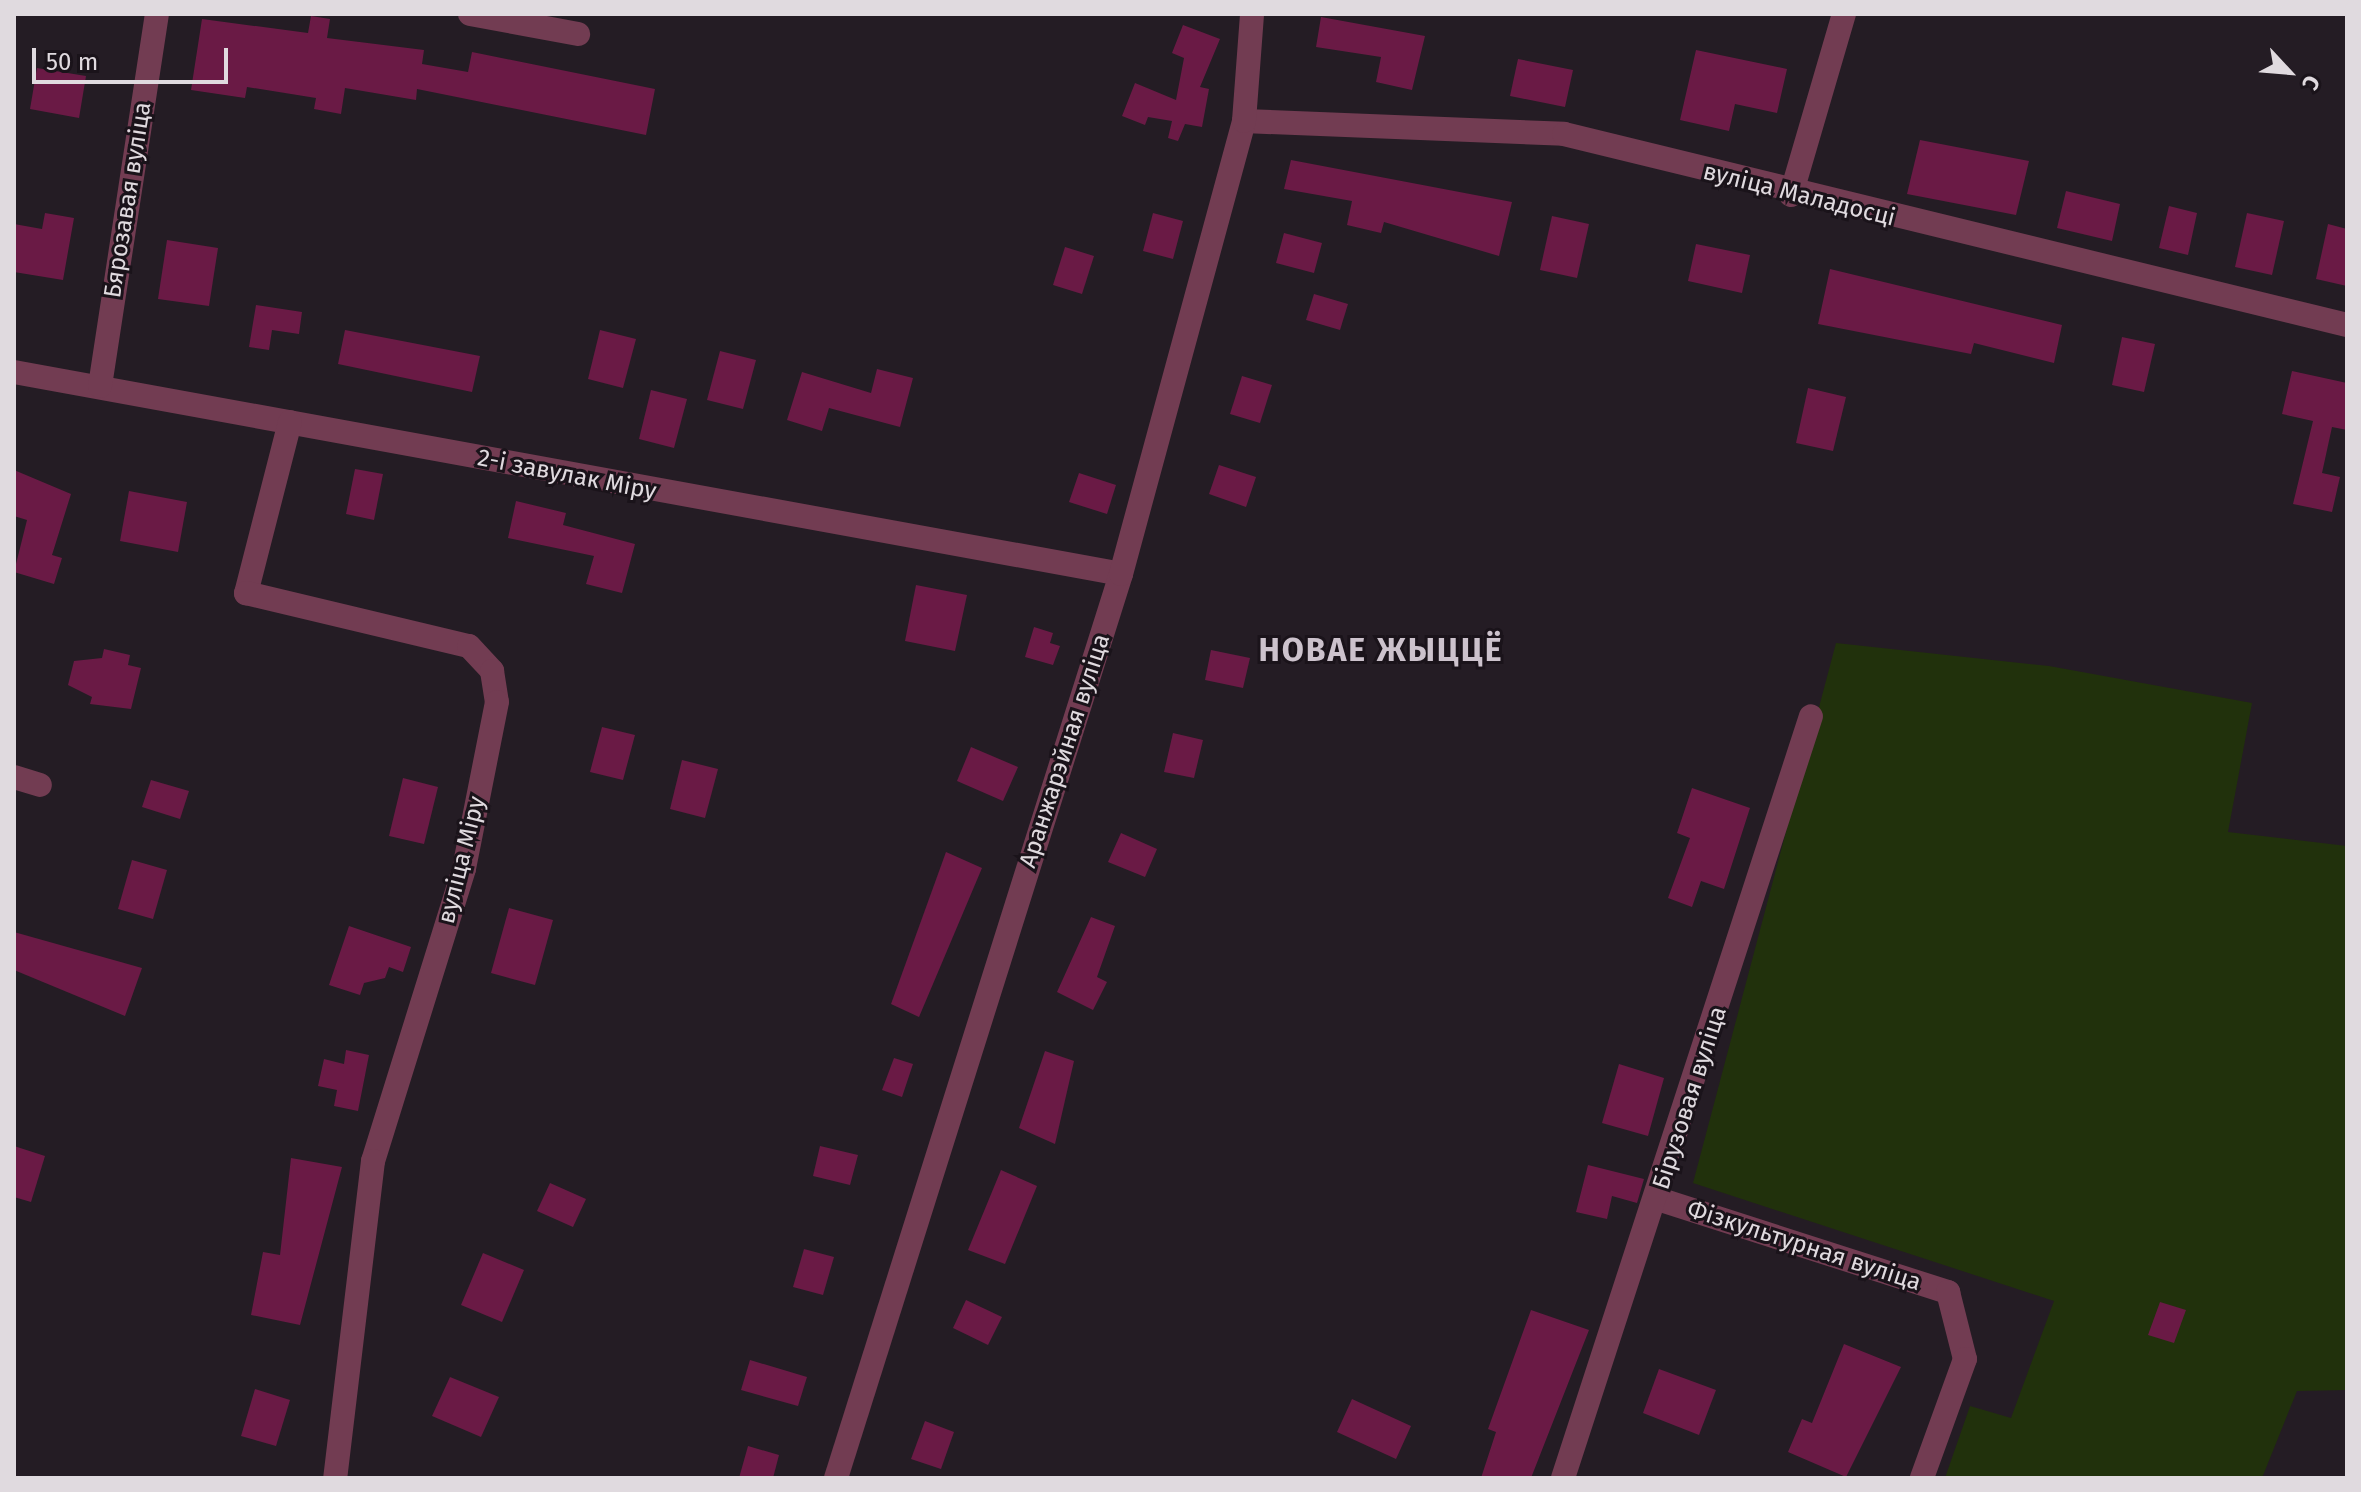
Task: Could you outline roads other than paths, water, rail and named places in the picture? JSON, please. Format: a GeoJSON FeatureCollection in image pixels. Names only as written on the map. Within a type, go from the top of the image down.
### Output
{"type":"FeatureCollection","features":[{"type":"Feature","properties":{"kind":"street","name":"Бярозавая вуліца"},"geometry":{"type":"LineString","coordinates":[[100,386],[157,14]]}},
{"type":"Feature","properties":{"kind":"street"},"geometry":{"type":"LineString","coordinates":[[470,14],[578,34]]}},
{"type":"Feature","properties":{"kind":"street","name":"Аранжарэйная вуліца"},"geometry":{"type":"LineString","coordinates":[[836,1478],[1121,574],[1244,121],[1252,14]]}},
{"type":"Feature","properties":{"kind":"street"},"geometry":{"type":"LineString","coordinates":[[1791,195],[1844,14]]}},
{"type":"Feature","properties":{"kind":"street","name":"вуліца Маладосці"},"geometry":{"type":"LineString","coordinates":[[1244,121],[1564,134],[1791,195],[2347,325]]}},
{"type":"Feature","properties":{"kind":"street","name":"2-і завулак Міру"},"geometry":{"type":"LineString","coordinates":[[14,372],[1121,574]]}},
{"type":"Feature","properties":{"kind":"street","name":"вуліца Міру"},"geometry":{"type":"LineString","coordinates":[[290,422],[246,593],[469,646],[492,671],[497,702],[464,869],[373,1161],[335,1478]]}},
{"type":"Feature","properties":{"kind":"street","name":"Бірузовая вуліца"},"geometry":{"type":"LineString","coordinates":[[1563,1478],[1658,1199],[1811,716]]}},
{"type":"Feature","properties":{"kind":"street"},"geometry":{"type":"LineString","coordinates":[[14,777],[40,785]]}},
{"type":"Feature","properties":{"kind":"street","name":"Фізкультурная вуліца"},"geometry":{"type":"LineString","coordinates":[[1658,1199],[1948,1292],[1965,1359],[1922,1478]]}},
{"type":"Feature","properties":{"kind":"district","name":"НОВАЕ ЖЫЦЦЁ"},"geometry":{"type":"Point","coordinates":[1381,650]}}]}
